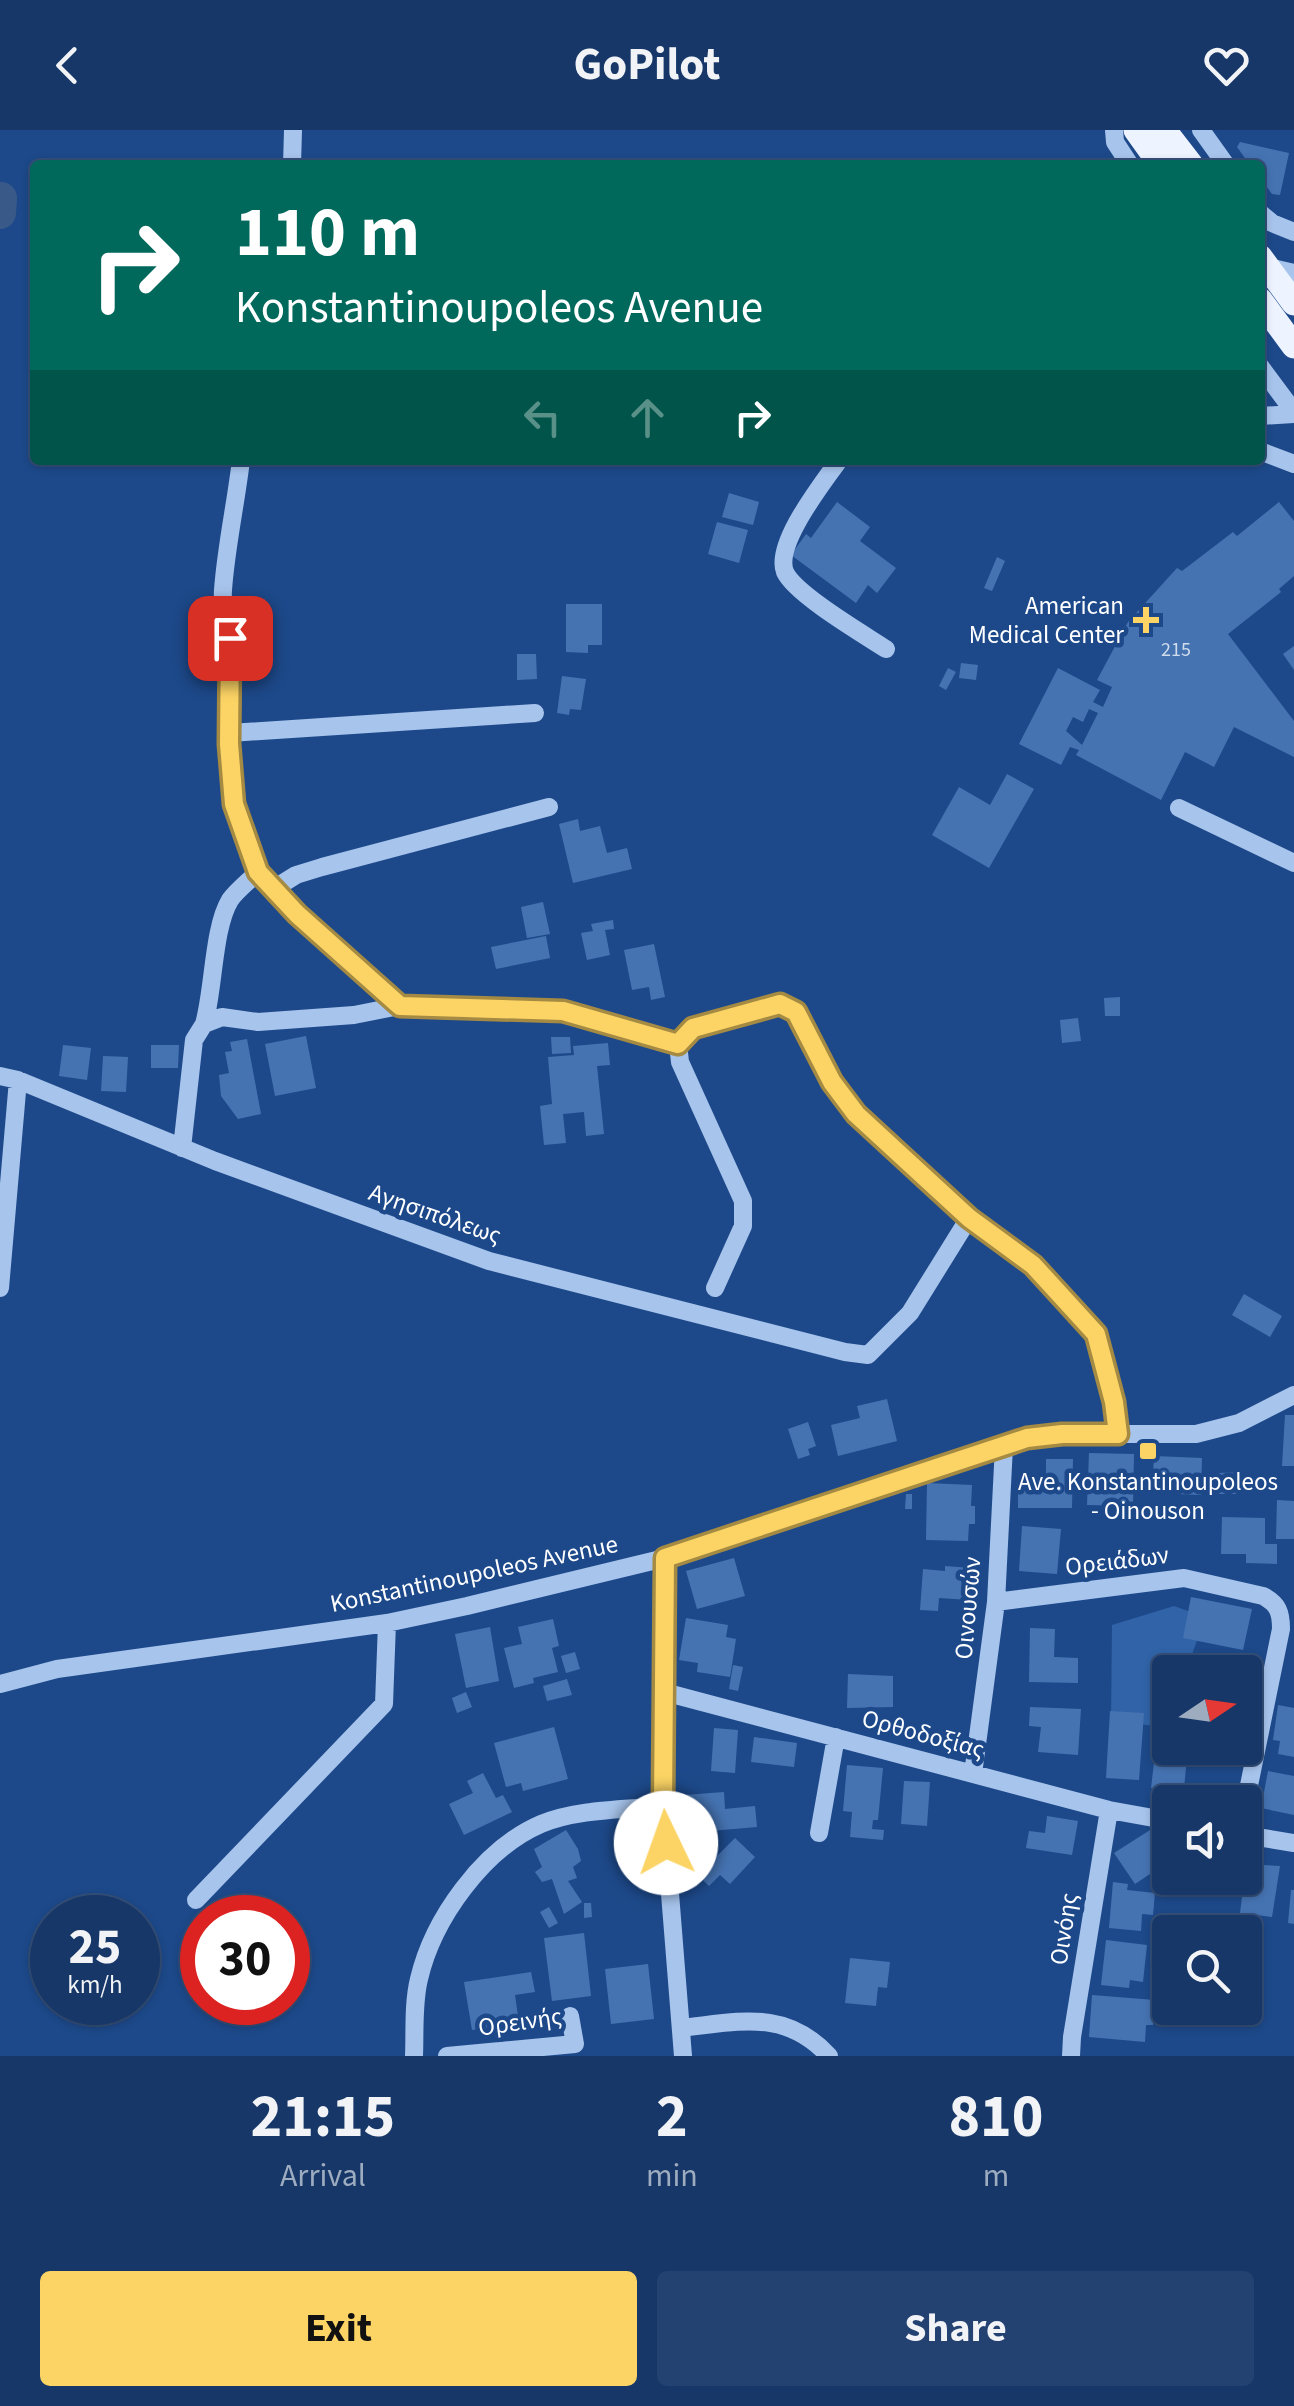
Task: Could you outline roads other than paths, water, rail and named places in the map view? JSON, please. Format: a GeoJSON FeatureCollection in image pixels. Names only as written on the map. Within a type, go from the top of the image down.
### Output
{"type":"FeatureCollection","features":[{"type":"Feature","properties":{"kind":"main road"},"geometry":{"type":"LineString","coordinates":[[1164,130],[1186,160]]}},
{"type":"Feature","properties":{"kind":"main road"},"geometry":{"type":"LineString","coordinates":[[1121,132],[1155,160]]}},
{"type":"Feature","properties":{"kind":"main road"},"geometry":{"type":"LineString","coordinates":[[1265,263],[1294,303]]}},
{"type":"Feature","properties":{"kind":"main road"},"geometry":{"type":"LineString","coordinates":[[1265,307],[1294,346]]}},
{"type":"Feature","properties":{"kind":"street"},"geometry":{"type":"LineString","coordinates":[[292,160],[294,130]]}},
{"type":"Feature","properties":{"kind":"street"},"geometry":{"type":"LineString","coordinates":[[1094,130],[1121,132],[1118,149],[1126,160]]}},
{"type":"Feature","properties":{"kind":"street"},"geometry":{"type":"LineString","coordinates":[[1201,130],[1222,160]]}},
{"type":"Feature","properties":{"kind":"street"},"geometry":{"type":"LineString","coordinates":[[1265,218],[1294,232]]}},
{"type":"Feature","properties":{"kind":"street"},"geometry":{"type":"LineString","coordinates":[[1265,262],[1294,273]]}},
{"type":"Feature","properties":{"kind":"street"},"geometry":{"type":"LineString","coordinates":[[1265,373],[1294,413]]}},
{"type":"Feature","properties":{"kind":"street"},"geometry":{"type":"LineString","coordinates":[[1265,416],[1294,413]]}},
{"type":"Feature","properties":{"kind":"street"},"geometry":{"type":"LineString","coordinates":[[1265,454],[1294,464]]}},
{"type":"Feature","properties":{"kind":"street"},"geometry":{"type":"LineString","coordinates":[[241,465],[222,594],[230,638],[234,804],[258,872],[272,890],[400,1006]]}},
{"type":"Feature","properties":{"kind":"street"},"geometry":{"type":"LineString","coordinates":[[835,465],[789,540],[784,558],[786,572],[806,595],[886,649]]}},
{"type":"Feature","properties":{"kind":"street"},"geometry":{"type":"LineString","coordinates":[[230,733],[536,713]]}},
{"type":"Feature","properties":{"kind":"street"},"geometry":{"type":"LineString","coordinates":[[272,890],[296,875],[322,867],[549,807]]}},
{"type":"Feature","properties":{"kind":"street"},"geometry":{"type":"LineString","coordinates":[[1179,808],[1294,863]]}},
{"type":"Feature","properties":{"kind":"street"},"geometry":{"type":"LineString","coordinates":[[182,1148],[194,1040],[204,1024],[212,994],[222,917],[232,897],[258,872]]}},
{"type":"Feature","properties":{"kind":"street"},"geometry":{"type":"LineString","coordinates":[[715,1288],[743,1226],[743,1200],[680,1062],[678,1044],[693,1028],[780,1004],[796,1012],[832,1082],[856,1114],[969,1218],[1033,1265],[1096,1334],[1118,1434]]}},
{"type":"Feature","properties":{"kind":"street"},"geometry":{"type":"LineString","coordinates":[[204,1024],[222,1017],[258,1022],[400,1006],[563,1011],[678,1044]]}},
{"type":"Feature","properties":{"kind":"street"},"geometry":{"type":"LineString","coordinates":[[0,1288],[9,1078]]}},
{"type":"Feature","properties":{"kind":"street","name":"Αγησιπόλεως"},"geometry":{"type":"LineString","coordinates":[[9,1078],[182,1148],[490,1261],[845,1352],[868,1355],[910,1313],[969,1218]]}},
{"type":"Feature","properties":{"kind":"street","name":"Konstantinoupoleos Avenue"},"geometry":{"type":"LineString","coordinates":[[0,1684],[57,1669],[387,1623],[665,1558],[1027,1438],[1062,1434],[1196,1434],[1239,1423],[1294,1395]]}},
{"type":"Feature","properties":{"kind":"street","name":"Οινουσών"},"geometry":{"type":"LineString","coordinates":[[974,1774],[996,1602],[1004,1446]]}},
{"type":"Feature","properties":{"kind":"street"},"geometry":{"type":"LineString","coordinates":[[665,1558],[663,1806],[683,2056]]}},
{"type":"Feature","properties":{"kind":"street","name":"Ορειάδων"},"geometry":{"type":"LineString","coordinates":[[996,1602],[1184,1578],[1274,1602],[1281,1616],[1281,1628],[1249,1785]]}},
{"type":"Feature","properties":{"kind":"street"},"geometry":{"type":"LineString","coordinates":[[201,1895],[384,1704],[387,1623]]}},
{"type":"Feature","properties":{"kind":"street","name":"Ορθοδοξίας"},"geometry":{"type":"LineString","coordinates":[[664,1692],[1109,1810],[1152,1818]]}},
{"type":"Feature","properties":{"kind":"street"},"geometry":{"type":"LineString","coordinates":[[819,1833],[836,1738]]}},
{"type":"Feature","properties":{"kind":"street"},"geometry":{"type":"LineString","coordinates":[[414,2056],[418,1980],[432,1942],[474,1876],[504,1848],[539,1825],[572,1815],[663,1806]]}},
{"type":"Feature","properties":{"kind":"street","name":"Οινόης"},"geometry":{"type":"LineString","coordinates":[[1071,2056],[1109,1810]]}},
{"type":"Feature","properties":{"kind":"street"},"geometry":{"type":"LineString","coordinates":[[1262,1838],[1294,1844]]}},
{"type":"Feature","properties":{"kind":"street","name":"Ορεινής"},"geometry":{"type":"LineString","coordinates":[[447,2056],[575,2044],[570,2016]]}},
{"type":"Feature","properties":{"kind":"street"},"geometry":{"type":"LineString","coordinates":[[681,2028],[757,2020],[779,2023],[800,2031],[829,2056]]}},
{"type":"Feature","properties":{"kind":"waterway"},"geometry":{"type":"LineString","coordinates":[[0,213],[1,198]]}},
{"type":"Feature","properties":{"kind":"place","name":"American Medical Center"},"geometry":{"type":"Point","coordinates":[1146,620]}},
{"type":"Feature","properties":{"kind":"place","name":"Ave. Konstantinoupoleos - Oinouson"},"geometry":{"type":"Point","coordinates":[1148,1451]}}]}
